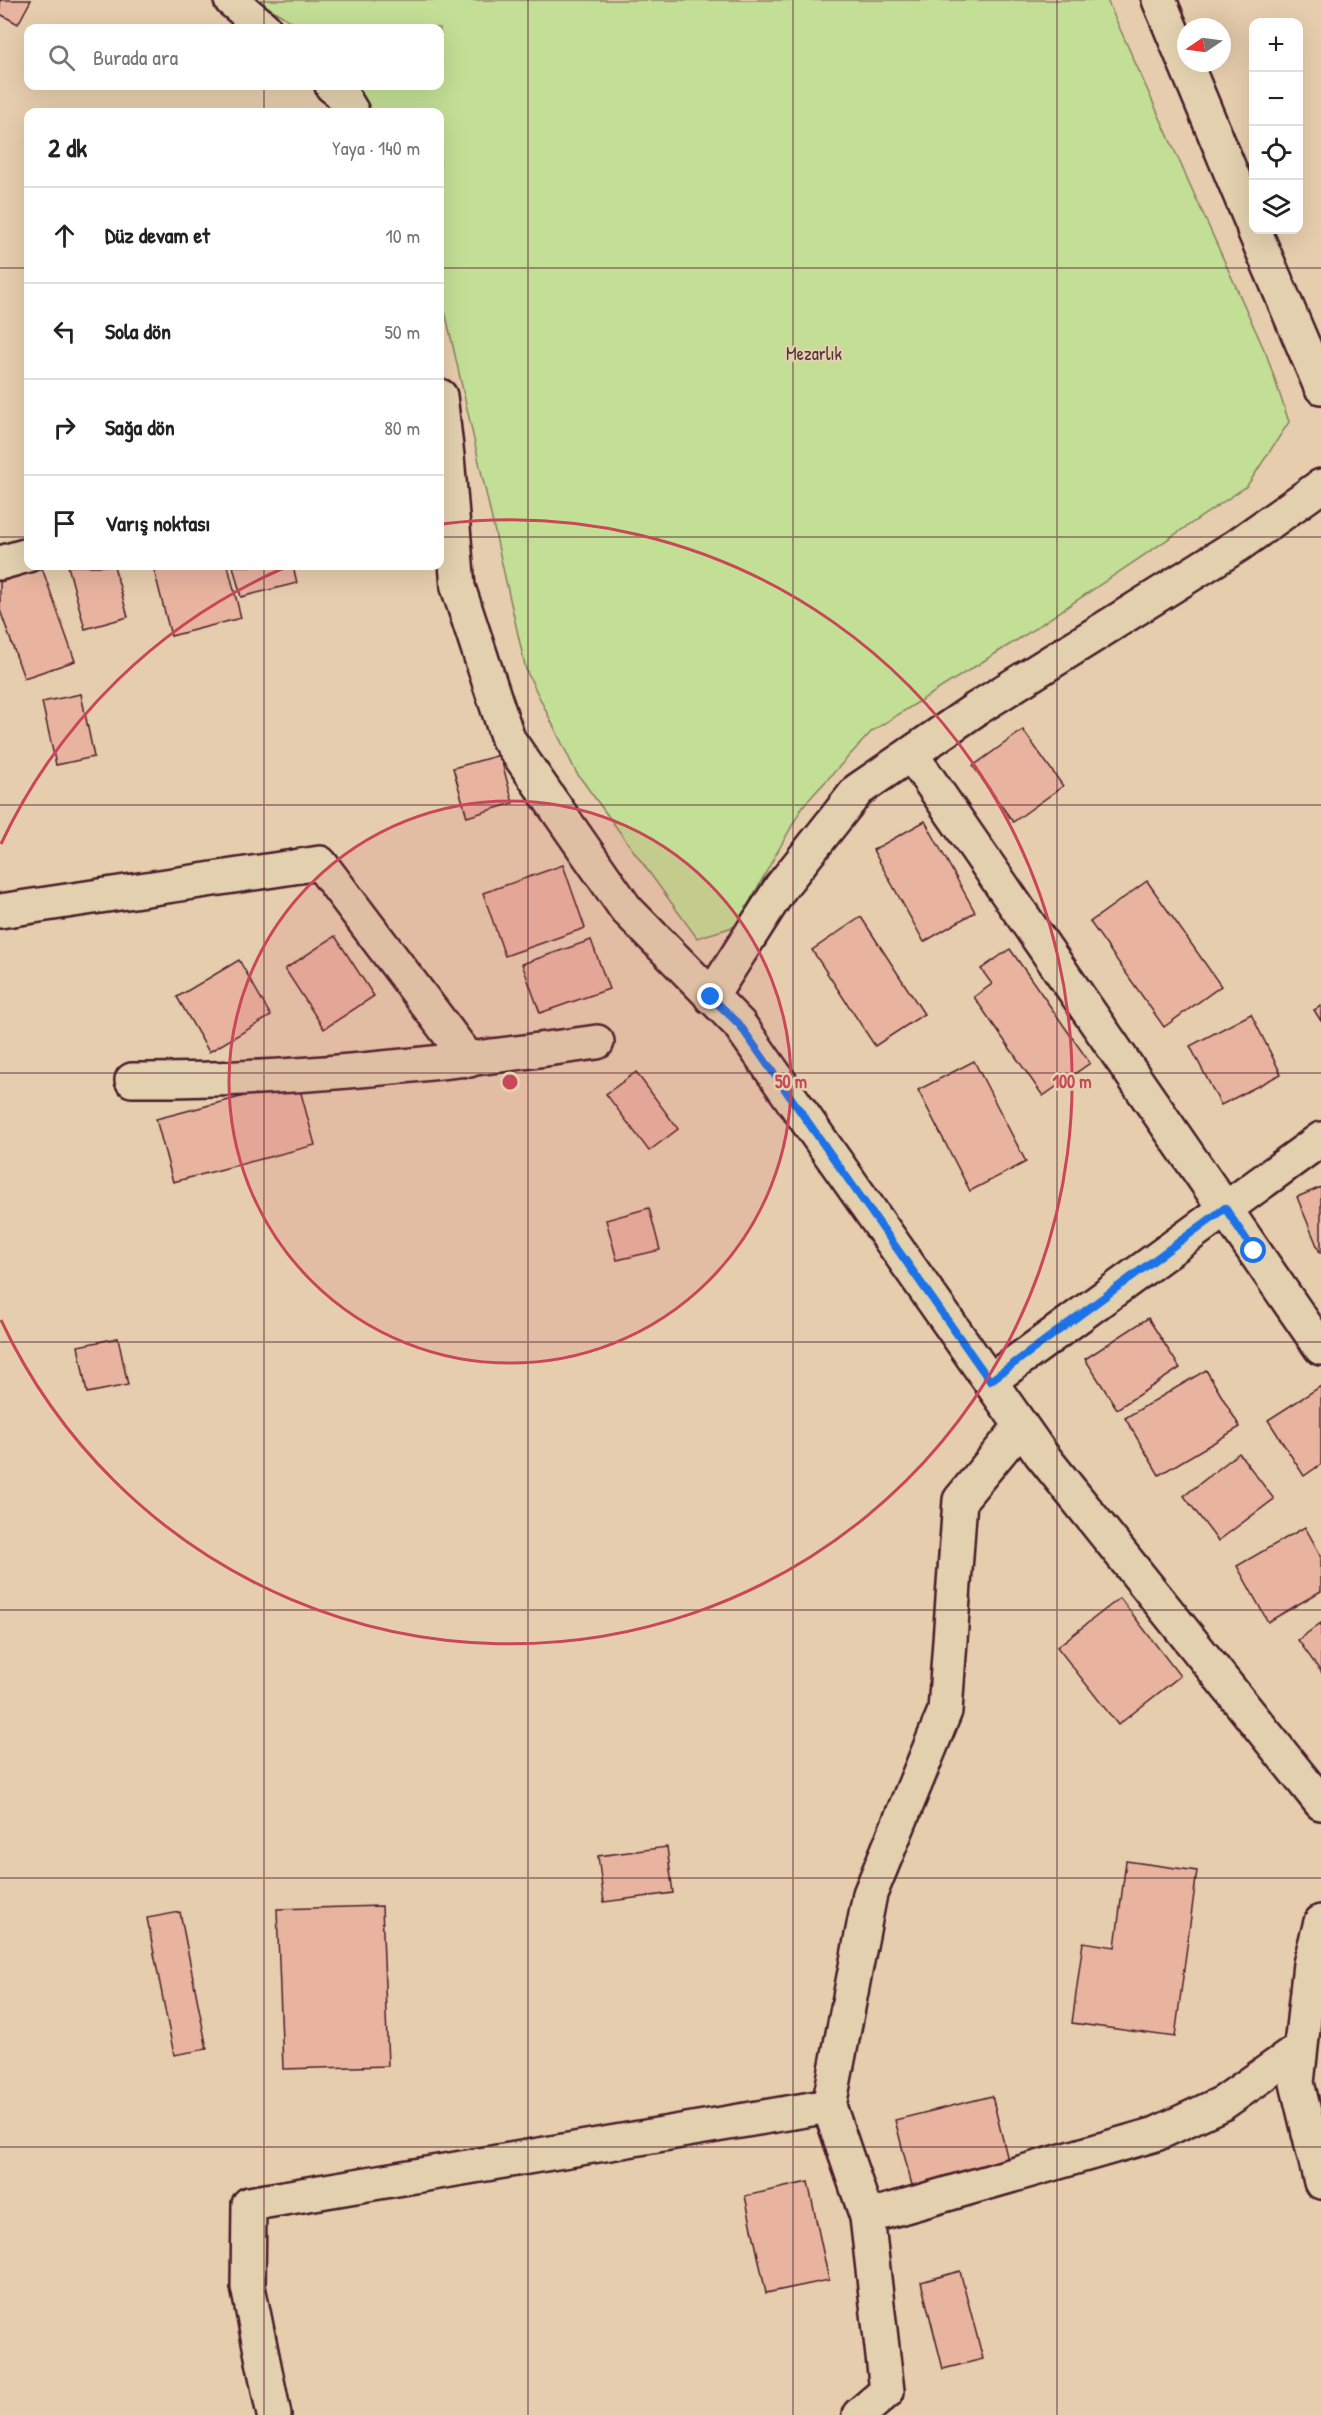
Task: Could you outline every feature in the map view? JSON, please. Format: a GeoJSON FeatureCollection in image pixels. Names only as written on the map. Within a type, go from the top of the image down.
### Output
{"type":"FeatureCollection","features":[{"type":"Feature","properties":{"kind":"street"},"geometry":{"type":"LineString","coordinates":[[231,0],[259,24]]}},
{"type":"Feature","properties":{"kind":"street"},"geometry":{"type":"LineString","coordinates":[[1159,0],[1249,217]]}},
{"type":"Feature","properties":{"kind":"street"},"geometry":{"type":"LineString","coordinates":[[337,90],[350,108]]}},
{"type":"Feature","properties":{"kind":"street"},"geometry":{"type":"LineString","coordinates":[[1256,234],[1321,387]]}},
{"type":"Feature","properties":{"kind":"street"},"geometry":{"type":"LineString","coordinates":[[444,466],[458,587],[508,739],[626,909],[739,1024],[1041,1454],[1315,1786]]}},
{"type":"Feature","properties":{"kind":"street"},"geometry":{"type":"LineString","coordinates":[[711,997],[781,887],[858,790],[976,709],[1238,545],[1321,486]]}},
{"type":"Feature","properties":{"kind":"street"},"geometry":{"type":"LineString","coordinates":[[0,563],[24,556]]}},
{"type":"Feature","properties":{"kind":"street"},"geometry":{"type":"LineString","coordinates":[[911,754],[1321,1348]]}},
{"type":"Feature","properties":{"kind":"street"},"geometry":{"type":"LineString","coordinates":[[0,911],[320,863],[469,1060]]}},
{"type":"Feature","properties":{"kind":"street"},"geometry":{"type":"LineString","coordinates":[[132,1080],[207,1081],[469,1060],[597,1042]]}},
{"type":"Feature","properties":{"kind":"street"},"geometry":{"type":"LineString","coordinates":[[990,1381],[1321,1139]]}},
{"type":"Feature","properties":{"kind":"street"},"geometry":{"type":"LineString","coordinates":[[859,2415],[887,2391],[867,2217],[829,2106],[870,1894],[945,1711],[960,1500],[1021,1426]]}},
{"type":"Feature","properties":{"kind":"street"},"geometry":{"type":"LineString","coordinates":[[1321,1922],[1310,1964],[1297,2083],[1321,2182]]}},
{"type":"Feature","properties":{"kind":"street"},"geometry":{"type":"LineString","coordinates":[[867,2217],[1156,2134],[1223,2103],[1300,2049]]}},
{"type":"Feature","properties":{"kind":"street"},"geometry":{"type":"LineString","coordinates":[[274,2415],[248,2287],[249,2204],[829,2106]]}},
{"type":"Feature","properties":{"kind":"green space","name":"Mezarlık"},"geometry":{"type":"Polygon","coordinates":[[[257,0],[1107,0],[1267,356],[1289,422],[1247,486],[1025,635],[872,731],[803,806],[736,926],[697,938],[576,772],[526,670],[444,307],[444,108],[363,108],[348,90],[444,90],[444,24],[295,24],[257,0]]]}},
{"type":"Feature","properties":{"kind":"building"},"geometry":{"type":"Polygon","coordinates":[[[0,0],[31,0],[18,24],[0,14],[0,0]]]}},
{"type":"Feature","properties":{"kind":"building"},"geometry":{"type":"Polygon","coordinates":[[[36,570],[43,570],[75,661],[24,678],[0,610],[0,582],[36,570]]]}},
{"type":"Feature","properties":{"kind":"building"},"geometry":{"type":"Polygon","coordinates":[[[69,570],[115,570],[128,617],[85,629],[69,570]]]}},
{"type":"Feature","properties":{"kind":"building"},"geometry":{"type":"Polygon","coordinates":[[[154,570],[229,570],[241,618],[171,636],[154,570]]]}},
{"type":"Feature","properties":{"kind":"building"},"geometry":{"type":"Polygon","coordinates":[[[234,570],[294,570],[297,583],[241,597],[234,570]]]}},
{"type":"Feature","properties":{"kind":"building"},"geometry":{"type":"Polygon","coordinates":[[[81,694],[94,757],[56,765],[42,702],[81,694]]]}},
{"type":"Feature","properties":{"kind":"building"},"geometry":{"type":"Polygon","coordinates":[[[1023,730],[1063,786],[1013,822],[973,766],[1023,730]]]}},
{"type":"Feature","properties":{"kind":"building"},"geometry":{"type":"Polygon","coordinates":[[[500,755],[513,803],[467,817],[453,768],[500,755]]]}},
{"type":"Feature","properties":{"kind":"building"},"geometry":{"type":"Polygon","coordinates":[[[925,821],[975,912],[924,942],[873,850],[925,821]]]}},
{"type":"Feature","properties":{"kind":"building"},"geometry":{"type":"Polygon","coordinates":[[[563,865],[585,928],[505,956],[483,893],[563,865]]]}},
{"type":"Feature","properties":{"kind":"building"},"geometry":{"type":"Polygon","coordinates":[[[1147,881],[1221,986],[1164,1027],[1090,922],[1147,881]]]}},
{"type":"Feature","properties":{"kind":"building"},"geometry":{"type":"Polygon","coordinates":[[[861,917],[924,1014],[875,1046],[812,950],[861,917]]]}},
{"type":"Feature","properties":{"kind":"building"},"geometry":{"type":"Polygon","coordinates":[[[335,936],[374,996],[324,1029],[285,969],[335,936]]]}},
{"type":"Feature","properties":{"kind":"building"},"geometry":{"type":"Polygon","coordinates":[[[591,940],[609,989],[540,1013],[522,964],[591,940]]]}},
{"type":"Feature","properties":{"kind":"building"},"geometry":{"type":"Polygon","coordinates":[[[1010,949],[1090,1063],[1043,1096],[974,997],[992,984],[981,969],[1010,949]]]}},
{"type":"Feature","properties":{"kind":"building"},"geometry":{"type":"Polygon","coordinates":[[[239,960],[271,1016],[209,1052],[177,997],[239,960]]]}},
{"type":"Feature","properties":{"kind":"building"},"geometry":{"type":"Polygon","coordinates":[[[1321,1006],[1321,1021],[1314,1010],[1321,1006]]]}},
{"type":"Feature","properties":{"kind":"building"},"geometry":{"type":"Polygon","coordinates":[[[1251,1014],[1281,1074],[1221,1105],[1190,1046],[1251,1014]]]}},
{"type":"Feature","properties":{"kind":"building"},"geometry":{"type":"Polygon","coordinates":[[[974,1061],[1026,1162],[970,1191],[918,1090],[974,1061]]]}},
{"type":"Feature","properties":{"kind":"building"},"geometry":{"type":"Polygon","coordinates":[[[636,1072],[678,1129],[649,1151],[606,1094],[636,1072]]]}},
{"type":"Feature","properties":{"kind":"building"},"geometry":{"type":"Polygon","coordinates":[[[298,1082],[315,1145],[173,1182],[156,1119],[298,1082]]]}},
{"type":"Feature","properties":{"kind":"building"},"geometry":{"type":"Polygon","coordinates":[[[1321,1187],[1321,1253],[1320,1253],[1297,1197],[1321,1187]]]}},
{"type":"Feature","properties":{"kind":"building"},"geometry":{"type":"Polygon","coordinates":[[[649,1208],[660,1250],[617,1260],[606,1220],[649,1208]]]}},
{"type":"Feature","properties":{"kind":"building"},"geometry":{"type":"Polygon","coordinates":[[[1148,1318],[1180,1368],[1117,1409],[1085,1359],[1148,1318]]]}},
{"type":"Feature","properties":{"kind":"building"},"geometry":{"type":"Polygon","coordinates":[[[118,1338],[128,1385],[87,1393],[78,1346],[118,1338]]]}},
{"type":"Feature","properties":{"kind":"building"},"geometry":{"type":"Polygon","coordinates":[[[1206,1370],[1240,1427],[1159,1475],[1125,1418],[1206,1370]]]}},
{"type":"Feature","properties":{"kind":"building"},"geometry":{"type":"Polygon","coordinates":[[[1321,1386],[1321,1464],[1304,1476],[1268,1420],[1321,1386]]]}},
{"type":"Feature","properties":{"kind":"building"},"geometry":{"type":"Polygon","coordinates":[[[1239,1453],[1274,1499],[1218,1541],[1184,1496],[1239,1453]]]}},
{"type":"Feature","properties":{"kind":"building"},"geometry":{"type":"Polygon","coordinates":[[[1305,1527],[1321,1556],[1321,1591],[1268,1622],[1237,1566],[1305,1527]]]}},
{"type":"Feature","properties":{"kind":"building"},"geometry":{"type":"Polygon","coordinates":[[[1120,1598],[1180,1676],[1118,1725],[1057,1647],[1120,1598]]]}},
{"type":"Feature","properties":{"kind":"building"},"geometry":{"type":"Polygon","coordinates":[[[1321,1623],[1321,1672],[1298,1640],[1321,1623]]]}},
{"type":"Feature","properties":{"kind":"building"},"geometry":{"type":"Polygon","coordinates":[[[667,1847],[673,1893],[604,1902],[598,1856],[667,1847]]]}},
{"type":"Feature","properties":{"kind":"building"},"geometry":{"type":"Polygon","coordinates":[[[1126,1861],[1197,1871],[1175,2037],[1072,2023],[1083,1942],[1115,1947],[1126,1861]]]}},
{"type":"Feature","properties":{"kind":"building"},"geometry":{"type":"Polygon","coordinates":[[[382,1906],[388,2066],[283,2069],[277,1909],[382,1906]]]}},
{"type":"Feature","properties":{"kind":"building"},"geometry":{"type":"Polygon","coordinates":[[[180,1912],[207,2049],[174,2055],[147,1918],[180,1912]]]}},
{"type":"Feature","properties":{"kind":"building"},"geometry":{"type":"Polygon","coordinates":[[[992,2096],[1010,2168],[914,2193],[895,2120],[992,2096]]]}},
{"type":"Feature","properties":{"kind":"building"},"geometry":{"type":"Polygon","coordinates":[[[808,2182],[829,2280],[766,2293],[745,2196],[808,2182]]]}},
{"type":"Feature","properties":{"kind":"building"},"geometry":{"type":"Polygon","coordinates":[[[960,2271],[983,2359],[943,2369],[921,2282],[960,2271]]]}},
{"type":"Feature","properties":{"kind":"route"},"geometry":{"type":"LineString","coordinates":[[711,997],[739,1024],[990,1381],[1225,1208],[1254,1251]]}}]}
